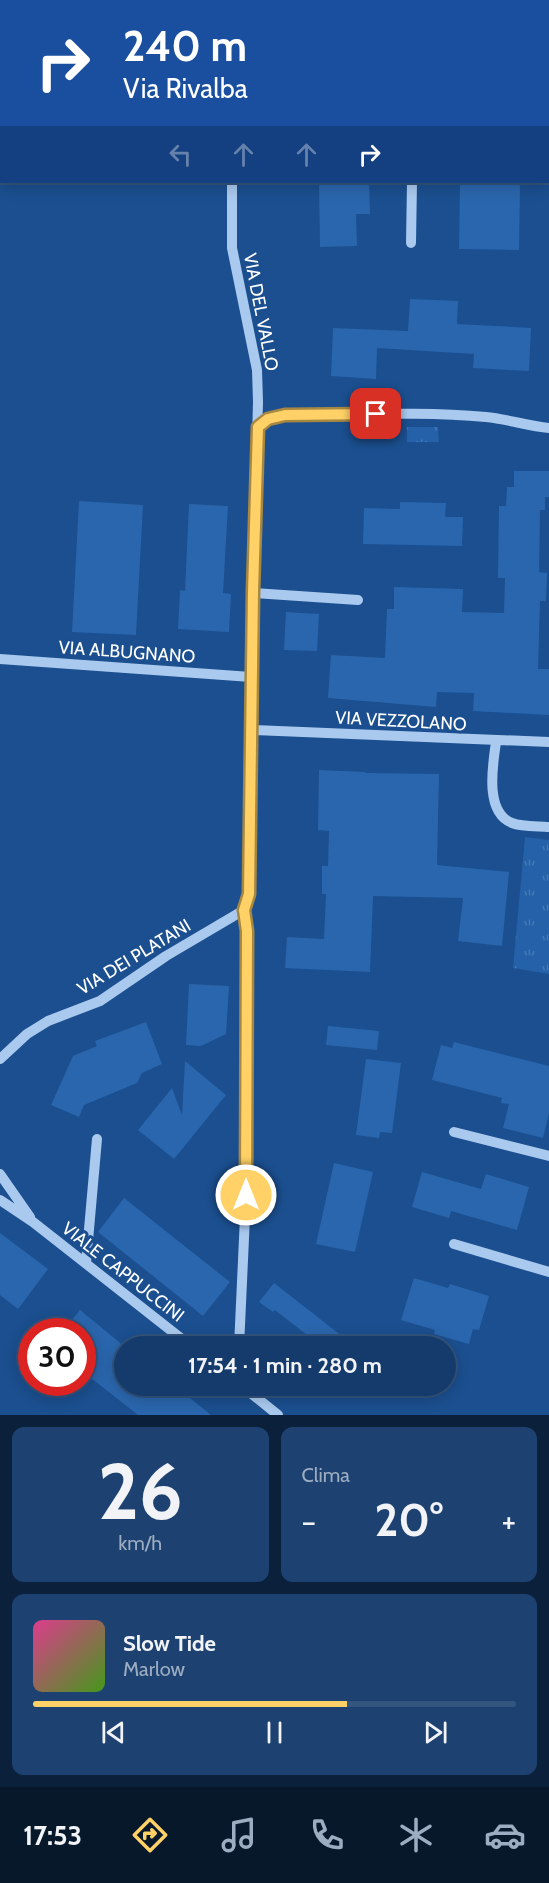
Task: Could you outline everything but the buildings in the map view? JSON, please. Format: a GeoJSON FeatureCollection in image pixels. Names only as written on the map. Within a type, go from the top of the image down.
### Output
{"type":"FeatureCollection","features":[{"type":"Feature","properties":{"kind":"street","name":"VIA DEL VALLO"},"geometry":{"type":"LineString","coordinates":[[232,183],[232,248],[257,370],[258,427],[251,677],[249,894],[244,910],[247,931],[246,1195],[240,1336]]}},
{"type":"Feature","properties":{"kind":"street"},"geometry":{"type":"LineString","coordinates":[[411,243],[412,183]]}},
{"type":"Feature","properties":{"kind":"street"},"geometry":{"type":"LineString","coordinates":[[258,427],[268,419],[285,415],[405,414],[489,417],[549,428]]}},
{"type":"Feature","properties":{"kind":"street"},"geometry":{"type":"LineString","coordinates":[[253,592],[358,600]]}},
{"type":"Feature","properties":{"kind":"street","name":"VIA ALBUGNANO"},"geometry":{"type":"LineString","coordinates":[[0,659],[251,677]]}},
{"type":"Feature","properties":{"kind":"street","name":"VIA VEZZOLANO"},"geometry":{"type":"LineString","coordinates":[[252,730],[549,742]]}},
{"type":"Feature","properties":{"kind":"street"},"geometry":{"type":"LineString","coordinates":[[496,741],[493,793],[500,813],[513,824],[549,827]]}},
{"type":"Feature","properties":{"kind":"street","name":"VIA DEI PLATANI"},"geometry":{"type":"LineString","coordinates":[[0,1059],[27,1034],[48,1021],[100,1001],[166,956],[244,910]]}},
{"type":"Feature","properties":{"kind":"street","name":"VIA DEI PLATANI"},"geometry":{"type":"LineString","coordinates":[[0,1068],[10,1050]]}},
{"type":"Feature","properties":{"kind":"street"},"geometry":{"type":"LineString","coordinates":[[454,1132],[549,1156]]}},
{"type":"Feature","properties":{"kind":"street"},"geometry":{"type":"LineString","coordinates":[[86,1263],[97,1139]]}},
{"type":"Feature","properties":{"kind":"street","name":"VIALE CAPPUCCINI"},"geometry":{"type":"LineString","coordinates":[[0,1174],[33,1222]]}},
{"type":"Feature","properties":{"kind":"street","name":"VIALE CAPPUCCINI"},"geometry":{"type":"LineString","coordinates":[[0,1200],[33,1222],[178,1336]]}},
{"type":"Feature","properties":{"kind":"street"},"geometry":{"type":"LineString","coordinates":[[454,1244],[549,1272]]}},
{"type":"Feature","properties":{"kind":"street"},"geometry":{"type":"LineString","coordinates":[[254,1396],[278,1415]]}},
{"type":"Feature","properties":{"kind":"green space"},"geometry":{"type":"Polygon","coordinates":[[[407,427],[438,427],[439,442],[407,442],[407,427]]]}},
{"type":"Feature","properties":{"kind":"green space"},"geometry":{"type":"Polygon","coordinates":[[[525,837],[549,840],[549,974],[513,968],[525,837]]]}},
{"type":"Feature","properties":{"kind":"route"},"geometry":{"type":"LineString","coordinates":[[246,1195],[247,931],[244,910],[249,894],[251,677],[258,427],[268,419],[285,415],[376,414]]}}]}
